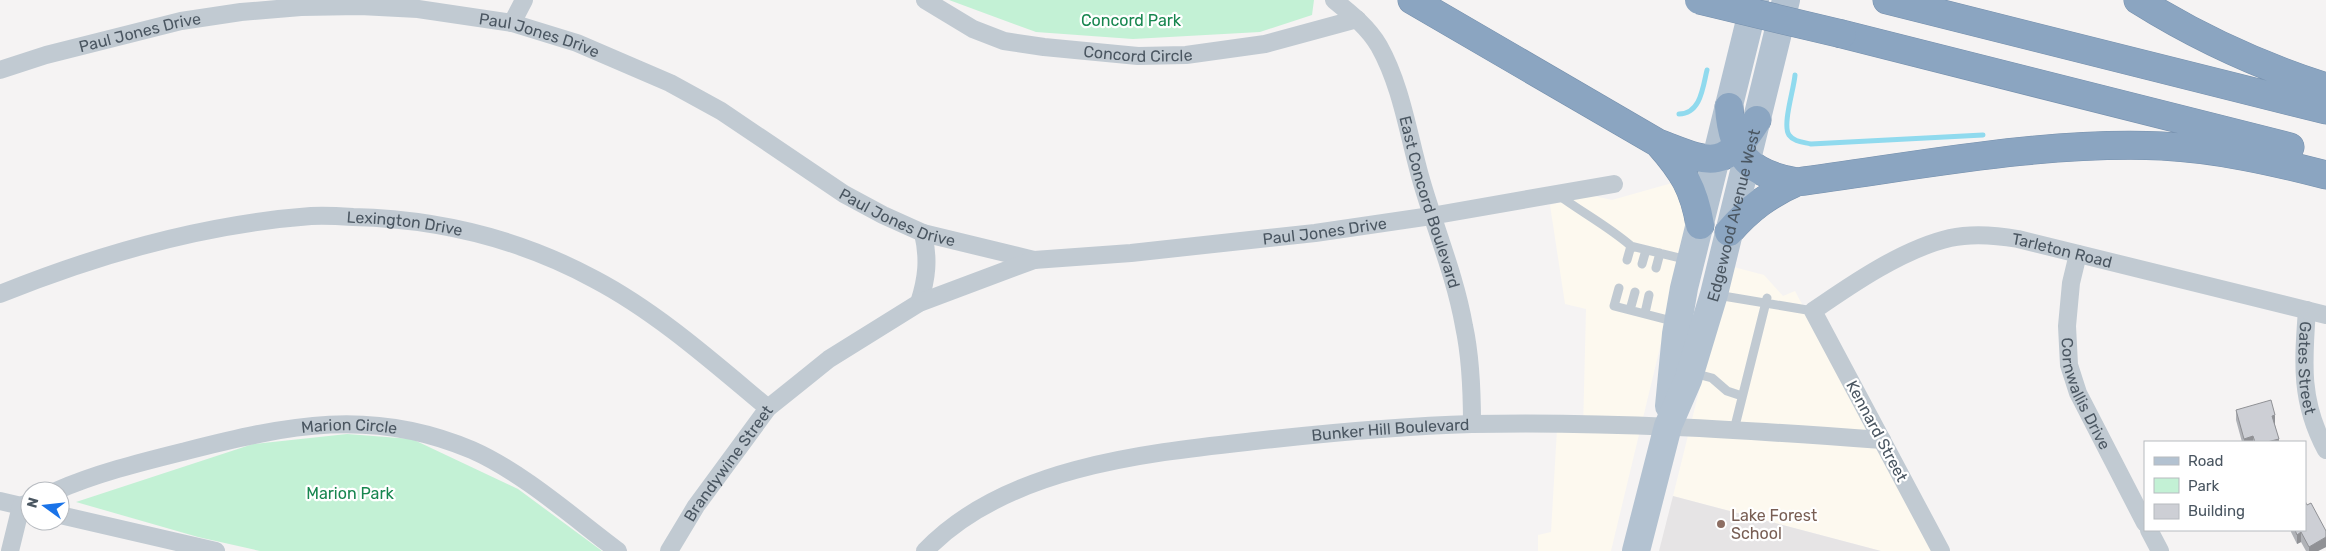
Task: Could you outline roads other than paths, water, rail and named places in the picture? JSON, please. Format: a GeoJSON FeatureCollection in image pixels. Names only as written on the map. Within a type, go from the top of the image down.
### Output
{"type":"FeatureCollection","features":[{"type":"Feature","properties":{"kind":"highway"},"geometry":{"type":"LineString","coordinates":[[1412,0],[1658,143],[1700,159],[1733,156],[1768,175],[1797,182]]}},
{"type":"Feature","properties":{"kind":"highway"},"geometry":{"type":"LineString","coordinates":[[1699,0],[1842,34],[2326,156]]}},
{"type":"Feature","properties":{"kind":"highway"},"geometry":{"type":"LineString","coordinates":[[1887,0],[2326,110]]}},
{"type":"Feature","properties":{"kind":"highway"},"geometry":{"type":"LineString","coordinates":[[2138,0],[2237,54],[2326,87]]}},
{"type":"Feature","properties":{"kind":"highway"},"geometry":{"type":"LineString","coordinates":[[1733,156],[1757,120]]}},
{"type":"Feature","properties":{"kind":"highway"},"geometry":{"type":"LineString","coordinates":[[1658,143],[1673,160],[1691,187],[1700,225]]}},
{"type":"Feature","properties":{"kind":"highway"},"geometry":{"type":"LineString","coordinates":[[1729,232],[1757,204],[1770,195],[1797,182],[2028,150],[2090,146],[2162,146],[2209,150],[2272,161],[2326,175]]}},
{"type":"Feature","properties":{"kind":"main road","name":"Edgewood Avenue West"},"geometry":{"type":"LineString","coordinates":[[1636,551],[1668,426],[1690,372],[1714,294],[1729,232],[1733,156],[1729,107],[1755,0]]}},
{"type":"Feature","properties":{"kind":"main road","name":"Edgewood Avenue West"},"geometry":{"type":"LineString","coordinates":[[1757,120],[1786,0]]}},
{"type":"Feature","properties":{"kind":"main road","name":"Edgewood Avenue West"},"geometry":{"type":"LineString","coordinates":[[1668,426],[1670,375],[1678,322],[1691,261],[1700,225],[1733,156]]}},
{"type":"Feature","properties":{"kind":"street"},"geometry":{"type":"LineString","coordinates":[[512,23],[524,0]]}},
{"type":"Feature","properties":{"kind":"street","name":"Concord Circle"},"geometry":{"type":"LineString","coordinates":[[926,0],[973,29],[1004,41],[1044,47],[1138,56],[1186,55],[1265,44],[1357,19]]}},
{"type":"Feature","properties":{"kind":"street","name":"East Concord Boulevard"},"geometry":{"type":"LineString","coordinates":[[1334,0],[1357,19],[1378,44],[1392,75],[1431,216],[1455,288],[1464,325],[1471,366],[1472,424]]}},
{"type":"Feature","properties":{"kind":"street","name":"Paul Jones Drive"},"geometry":{"type":"LineString","coordinates":[[0,70],[46,55],[181,21],[241,12],[301,7],[360,6],[427,10],[512,23],[576,43],[670,83],[721,111],[844,194],[883,215],[923,233],[1034,260]]}},
{"type":"Feature","properties":{"kind":"street","name":"Paul Jones Drive"},"geometry":{"type":"LineString","coordinates":[[798,384],[829,359],[919,304],[1034,260],[1131,253],[1315,233],[1431,216],[1614,184]]}},
{"type":"Feature","properties":{"kind":"street","name":"Lexington Drive"},"geometry":{"type":"LineString","coordinates":[[0,294],[65,268],[138,246],[240,225],[312,216],[386,218],[494,238],[539,253],[594,279],[633,303],[699,351],[768,408]]}},
{"type":"Feature","properties":{"kind":"street"},"geometry":{"type":"LineString","coordinates":[[919,304],[927,279],[928,255],[923,233]]}},
{"type":"Feature","properties":{"kind":"street","name":"Tarleton Road"},"geometry":{"type":"LineString","coordinates":[[1812,311],[1850,286],[1902,258],[1950,238],[1992,234],[2326,315]]}},
{"type":"Feature","properties":{"kind":"street","name":"Cornwallis Drive"},"geometry":{"type":"LineString","coordinates":[[2078,254],[2071,282],[2067,326],[2069,365],[2085,408],[2144,521]]}},
{"type":"Feature","properties":{"kind":"street","name":"Gates Street"},"geometry":{"type":"LineString","coordinates":[[2307,310],[2304,358],[2306,396],[2312,420],[2326,450]]}},
{"type":"Feature","properties":{"kind":"street","name":"Kennard Street"},"geometry":{"type":"LineString","coordinates":[[1812,311],[1941,551]]}},
{"type":"Feature","properties":{"kind":"street","name":"Brandywine Street"},"geometry":{"type":"LineString","coordinates":[[668,551],[696,506],[768,408],[798,384]]}},
{"type":"Feature","properties":{"kind":"street","name":"Marion Circle"},"geometry":{"type":"LineString","coordinates":[[70,486],[142,462],[261,432],[321,424],[350,423],[404,428],[473,450],[514,474],[618,551]]}},
{"type":"Feature","properties":{"kind":"street","name":"Bunker Hill Boulevard"},"geometry":{"type":"LineString","coordinates":[[925,551],[954,524],[1004,497],[1048,478],[1080,468],[1202,447],[1355,430],[1472,424],[1668,426],[1882,440]]}},
{"type":"Feature","properties":{"kind":"street"},"geometry":{"type":"LineString","coordinates":[[0,501],[20,504]]}},
{"type":"Feature","properties":{"kind":"street"},"geometry":{"type":"LineString","coordinates":[[70,517],[216,551]]}},
{"type":"Feature","properties":{"kind":"street"},"geometry":{"type":"LineString","coordinates":[[10,551],[20,524]]}},
{"type":"Feature","properties":{"kind":"street"},"geometry":{"type":"LineString","coordinates":[[2149,531],[2160,551]]}},
{"type":"Feature","properties":{"kind":"lane"},"geometry":{"type":"LineString","coordinates":[[1556,194],[1617,234],[1631,246],[1691,261]]}},
{"type":"Feature","properties":{"kind":"lane"},"geometry":{"type":"LineString","coordinates":[[1627,260],[1631,246]]}},
{"type":"Feature","properties":{"kind":"lane"},"geometry":{"type":"LineString","coordinates":[[1642,264],[1646,250]]}},
{"type":"Feature","properties":{"kind":"lane"},"geometry":{"type":"LineString","coordinates":[[1656,268],[1660,253]]}},
{"type":"Feature","properties":{"kind":"lane"},"geometry":{"type":"LineString","coordinates":[[1619,288],[1614,306],[1678,322]]}},
{"type":"Feature","properties":{"kind":"lane"},"geometry":{"type":"LineString","coordinates":[[1630,310],[1635,292]]}},
{"type":"Feature","properties":{"kind":"lane"},"geometry":{"type":"LineString","coordinates":[[1714,294],[1766,301],[1812,311]]}},
{"type":"Feature","properties":{"kind":"lane"},"geometry":{"type":"LineString","coordinates":[[1645,314],[1649,295]]}},
{"type":"Feature","properties":{"kind":"lane"},"geometry":{"type":"LineString","coordinates":[[1734,430],[1766,301]]}},
{"type":"Feature","properties":{"kind":"lane"},"geometry":{"type":"LineString","coordinates":[[1690,372],[1712,378],[1727,391],[1742,396]]}},
{"type":"Feature","properties":{"kind":"waterway"},"geometry":{"type":"LineString","coordinates":[[1679,114],[1686,113],[1692,109],[1700,98],[1707,70]]}},
{"type":"Feature","properties":{"kind":"waterway"},"geometry":{"type":"LineString","coordinates":[[1795,75],[1787,130],[1793,139],[1799,141],[1811,144],[1983,135]]}},
{"type":"Feature","properties":{"kind":"place","name":"Lake Forest School"},"geometry":{"type":"Point","coordinates":[1721,524]}},
{"type":"Feature","properties":{"kind":"park label","name":"Concord Park"},"geometry":{"type":"Point","coordinates":[1131,20]}},
{"type":"Feature","properties":{"kind":"park label","name":"Marion Park"},"geometry":{"type":"Point","coordinates":[350,493]}}]}
